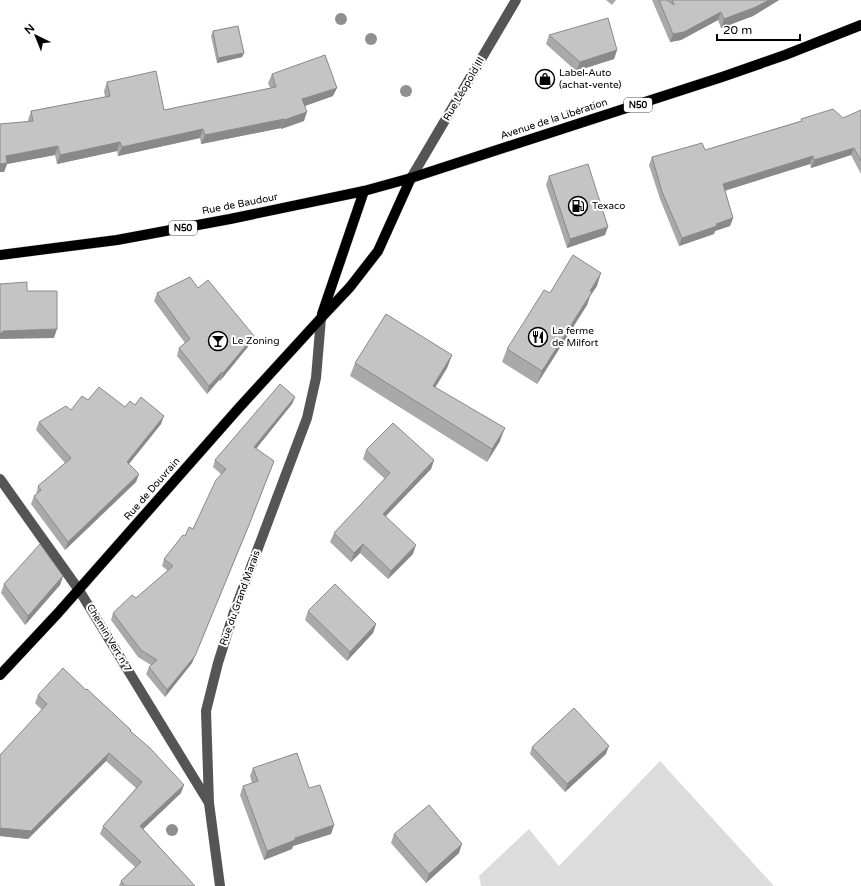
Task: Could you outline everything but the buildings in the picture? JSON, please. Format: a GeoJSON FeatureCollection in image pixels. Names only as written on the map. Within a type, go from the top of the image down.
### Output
{"type":"FeatureCollection","features":[{"type":"Feature","properties":{"kind":"main road","name":"Avenue de la Libération"},"geometry":{"type":"LineString","coordinates":[[412,178],[722,78],[861,25]]}},
{"type":"Feature","properties":{"kind":"main road","name":"Rue de Baudour"},"geometry":{"type":"LineString","coordinates":[[0,255],[117,240],[230,219],[364,191],[412,178]]}},
{"type":"Feature","properties":{"kind":"main road","name":"Rue de Douvrain"},"geometry":{"type":"LineString","coordinates":[[0,675],[79,590],[237,410],[350,287],[378,251],[412,178]]}},
{"type":"Feature","properties":{"kind":"main road","name":"Rue de Douvrain"},"geometry":{"type":"LineString","coordinates":[[321,318],[364,191]]}},
{"type":"Feature","properties":{"kind":"street","name":"Rue Léopold III"},"geometry":{"type":"LineString","coordinates":[[412,178],[516,0]]}},
{"type":"Feature","properties":{"kind":"street","name":"Rue du Grand Marais"},"geometry":{"type":"LineString","coordinates":[[220,886],[209,803],[206,711],[218,663],[234,612],[307,418],[316,378],[321,318]]}},
{"type":"Feature","properties":{"kind":"street","name":"Chemin Vert n°7"},"geometry":{"type":"LineString","coordinates":[[0,479],[79,590],[209,803]]}},
{"type":"Feature","properties":{"kind":"shaded area"},"geometry":{"type":"Polygon","coordinates":[[[660,761],[774,886],[481,886],[479,876],[529,829],[559,866],[660,761]]]}},
{"type":"Feature","properties":{"kind":"place","name":"Label-Auto (achat-vente)"},"geometry":{"type":"Point","coordinates":[545,79]}},
{"type":"Feature","properties":{"kind":"place","name":"Texaco"},"geometry":{"type":"Point","coordinates":[578,206]}},
{"type":"Feature","properties":{"kind":"place","name":"La ferme de Milfort"},"geometry":{"type":"Point","coordinates":[538,337]}},
{"type":"Feature","properties":{"kind":"place","name":"Le Zoning"},"geometry":{"type":"Point","coordinates":[218,341]}}]}
